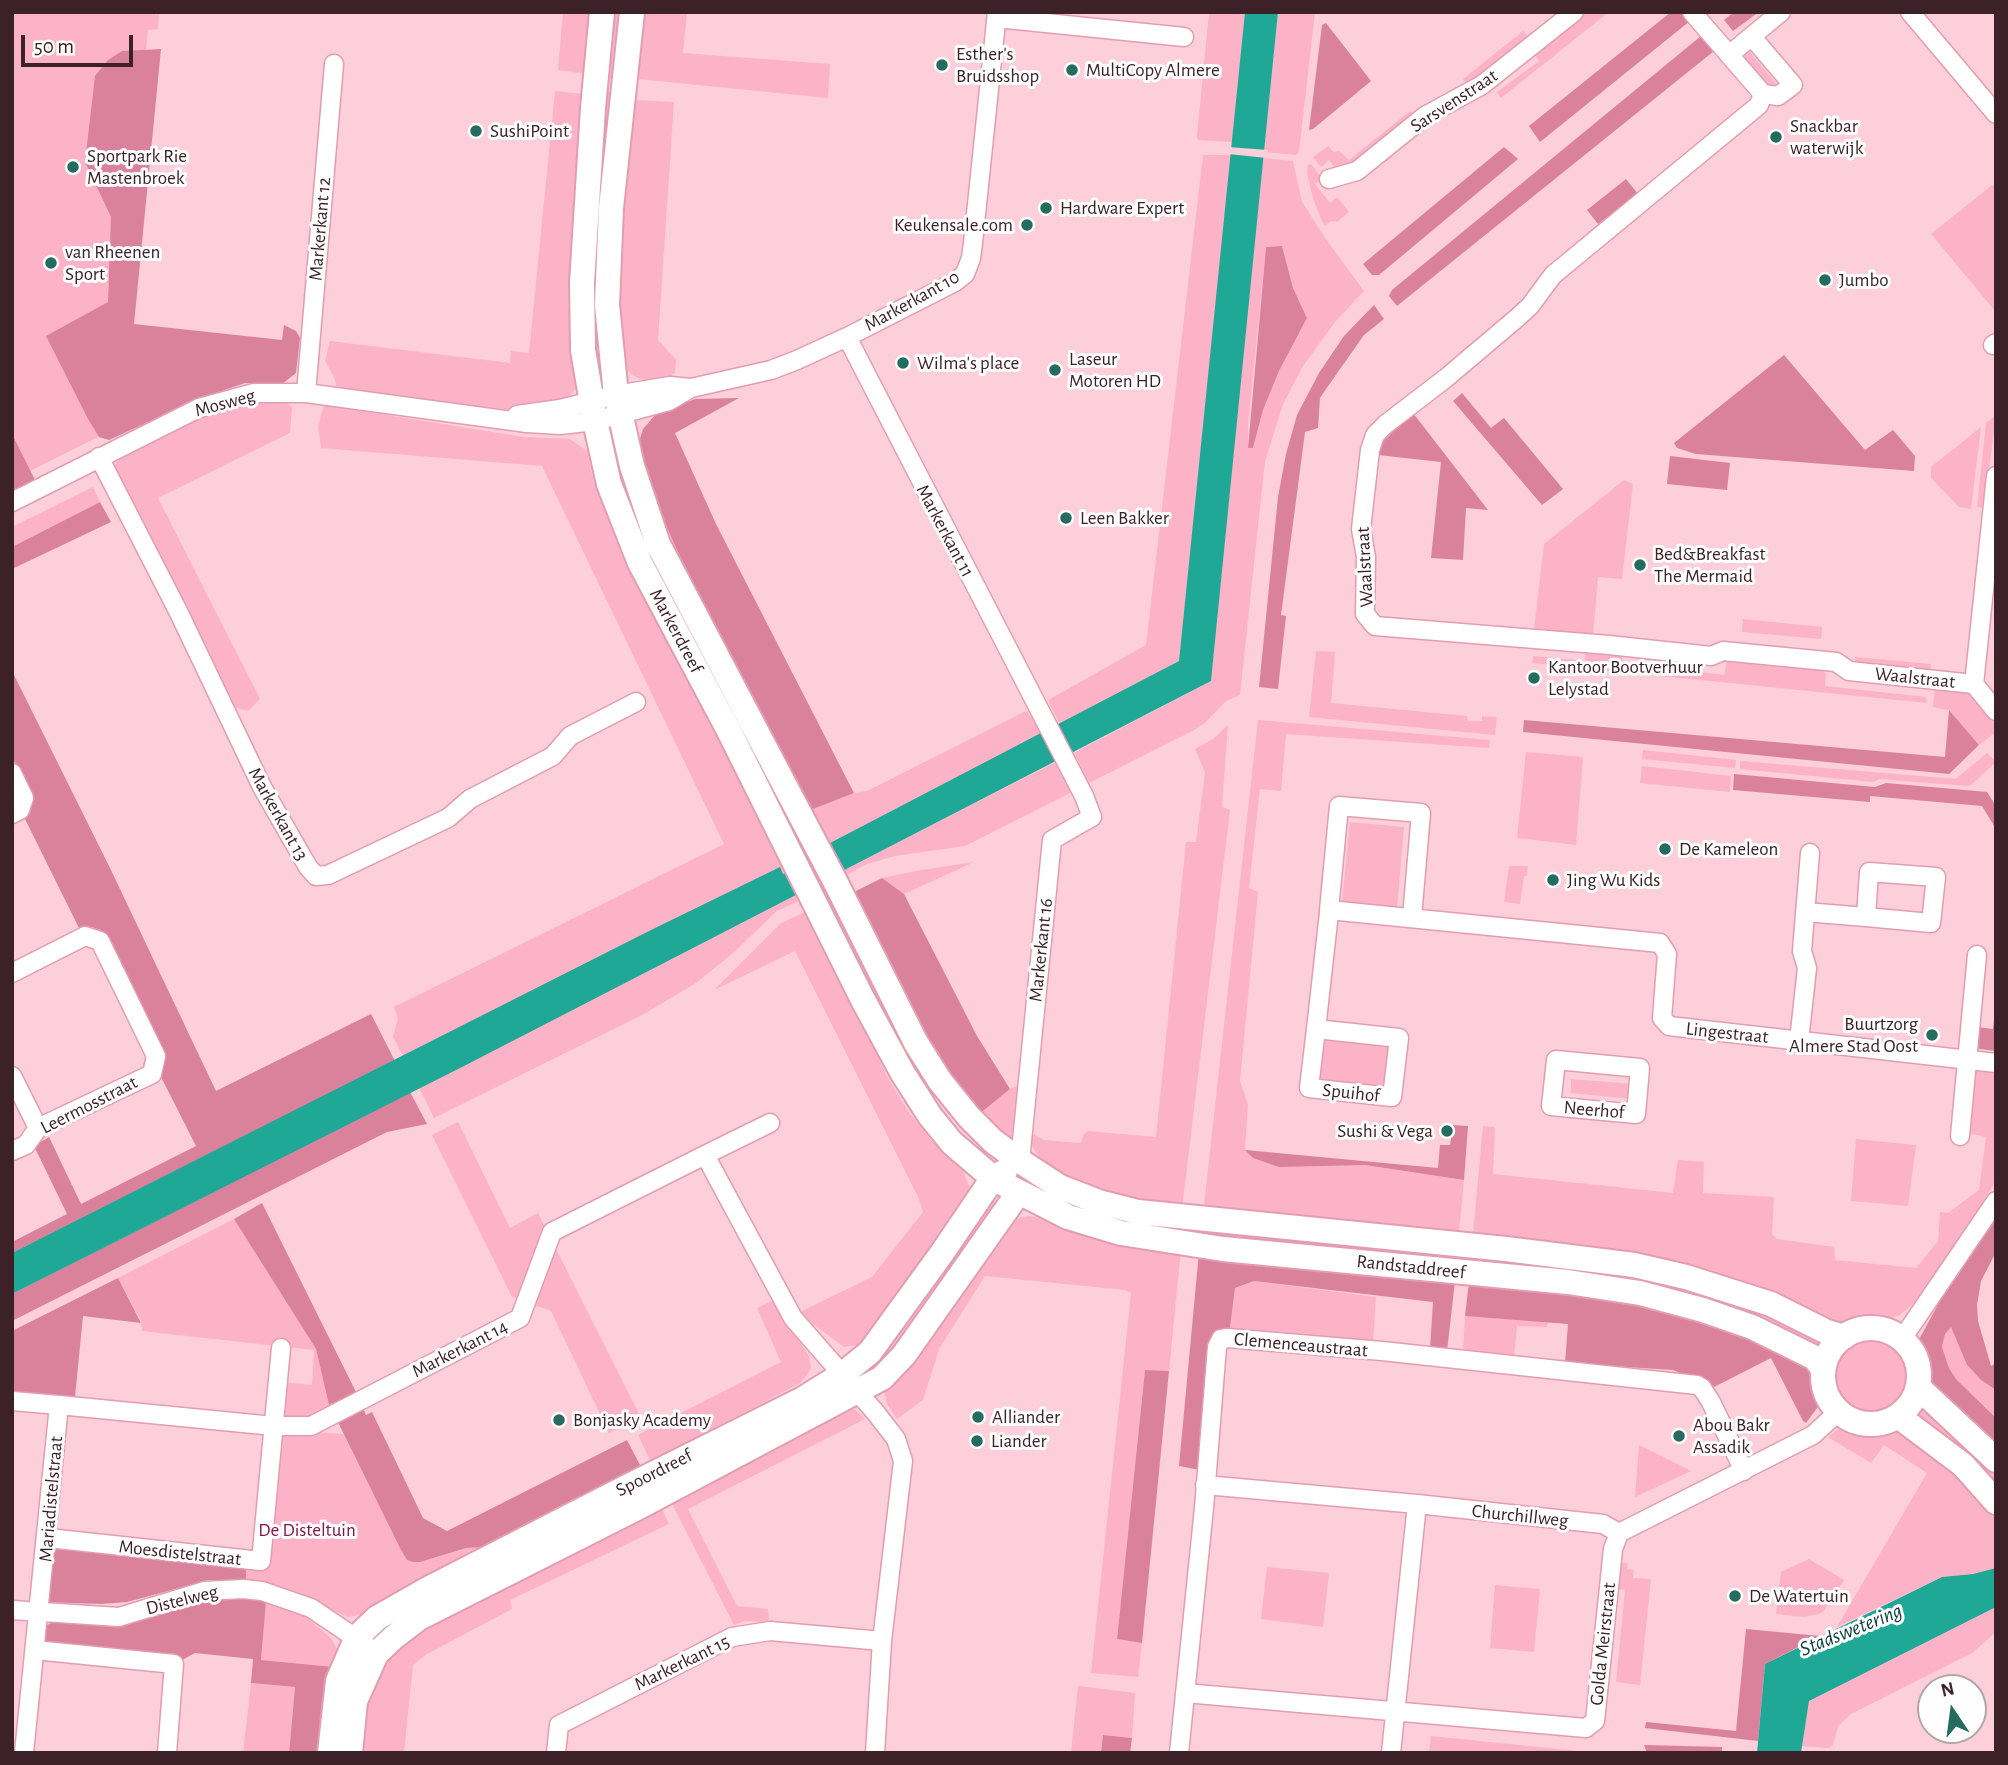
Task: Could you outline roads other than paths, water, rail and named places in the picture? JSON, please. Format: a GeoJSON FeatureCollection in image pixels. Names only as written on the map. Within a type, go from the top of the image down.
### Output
{"type":"FeatureCollection","features":[{"type":"Feature","properties":{"kind":"main road","name":"Markerdreef"},"geometry":{"type":"LineString","coordinates":[[602,12],[582,283],[583,350],[609,484],[639,564],[729,732],[902,1072],[930,1116],[952,1143],[993,1178]]}},
{"type":"Feature","properties":{"kind":"main road","name":"Markerdreef"},"geometry":{"type":"LineString","coordinates":[[632,12],[611,208],[607,305],[618,405],[632,466],[658,544],[820,852],[916,1043],[953,1100],[993,1141],[1020,1161]]}},
{"type":"Feature","properties":{"kind":"main road"},"geometry":{"type":"LineString","coordinates":[[993,1178],[1020,1161]]}},
{"type":"Feature","properties":{"kind":"main road"},"geometry":{"type":"LineString","coordinates":[[1018,1192],[1020,1161]]}},
{"type":"Feature","properties":{"kind":"main road","name":"Randstaddreef"},"geometry":{"type":"LineString","coordinates":[[1020,1161],[1060,1187],[1099,1202],[1138,1212],[1634,1265],[1686,1277],[1771,1304],[1827,1332],[1843,1337]]}},
{"type":"Feature","properties":{"kind":"main road","name":"Randstaddreef"},"geometry":{"type":"LineString","coordinates":[[993,1178],[1068,1217],[1132,1235],[1223,1249],[1568,1282],[1666,1299],[1752,1328],[1815,1358],[1823,1369]]}},
{"type":"Feature","properties":{"kind":"main road","name":"Spoordreef"},"geometry":{"type":"LineString","coordinates":[[850,1383],[993,1178]]}},
{"type":"Feature","properties":{"kind":"main road","name":"Spoordreef"},"geometry":{"type":"LineString","coordinates":[[330,1753],[338,1681],[357,1637],[377,1618],[391,1609],[630,1498],[850,1383],[882,1378],[904,1355],[1018,1192]]}},
{"type":"Feature","properties":{"kind":"main road"},"geometry":{"type":"LineString","coordinates":[[1873,1328],[1888,1331],[1902,1339],[1917,1361],[1918,1387],[1914,1399],[1898,1416],[1884,1423],[1852,1421],[1839,1412],[1829,1400],[1823,1385],[1823,1369],[1827,1356],[1843,1337],[1858,1330],[1873,1328]]}},
{"type":"Feature","properties":{"kind":"main road"},"geometry":{"type":"LineString","coordinates":[[1918,1387],[1996,1460]]}},
{"type":"Feature","properties":{"kind":"main road"},"geometry":{"type":"LineString","coordinates":[[1898,1416],[1963,1465],[1996,1502]]}},
{"type":"Feature","properties":{"kind":"main road","name":"Spoordreef"},"geometry":{"type":"LineString","coordinates":[[350,1753],[355,1701],[376,1654],[393,1638],[419,1618],[630,1498]]}},
{"type":"Feature","properties":{"kind":"street","name":"Sarsvenstraat"},"geometry":{"type":"LineString","coordinates":[[1329,178],[1357,171],[1426,117],[1482,85],[1574,12]]}},
{"type":"Feature","properties":{"kind":"street"},"geometry":{"type":"LineString","coordinates":[[1692,12],[1730,55],[1771,95],[1793,85],[1752,37]]}},
{"type":"Feature","properties":{"kind":"street"},"geometry":{"type":"LineString","coordinates":[[1730,55],[1781,12]]}},
{"type":"Feature","properties":{"kind":"street"},"geometry":{"type":"LineString","coordinates":[[1910,12],[1996,114]]}},
{"type":"Feature","properties":{"kind":"street"},"geometry":{"type":"LineString","coordinates":[[997,15],[1185,37]]}},
{"type":"Feature","properties":{"kind":"street","name":"Markerkant 10"},"geometry":{"type":"LineString","coordinates":[[618,405],[669,401],[691,388],[771,370],[847,337],[955,282],[965,274],[973,243],[997,15]]}},
{"type":"Feature","properties":{"kind":"street","name":"Markerkant 12"},"geometry":{"type":"LineString","coordinates":[[306,393],[334,64]]}},
{"type":"Feature","properties":{"kind":"street","name":"Waalstraat"},"geometry":{"type":"LineString","coordinates":[[1771,95],[1553,275],[1530,306],[1517,318],[1376,435],[1370,450],[1361,529],[1366,557],[1365,614],[1375,626],[1711,656],[1723,651],[1836,662],[1849,671],[1974,684]]}},
{"type":"Feature","properties":{"kind":"street","name":"Markerkant 11"},"geometry":{"type":"LineString","coordinates":[[847,337],[1069,768]]}},
{"type":"Feature","properties":{"kind":"street","name":"Mosweg"},"geometry":{"type":"LineString","coordinates":[[12,502],[199,408],[254,393],[306,393],[500,420],[560,425],[593,411],[618,405]]}},
{"type":"Feature","properties":{"kind":"street","name":"Markerkant 13"},"geometry":{"type":"LineString","coordinates":[[99,457],[179,613],[262,787],[307,867],[316,876],[328,875],[448,818],[470,799],[553,756],[569,736],[636,702]]}},
{"type":"Feature","properties":{"kind":"street"},"geometry":{"type":"LineString","coordinates":[[1996,475],[1974,684],[1996,711]]}},
{"type":"Feature","properties":{"kind":"street","name":"Markerkant 16"},"geometry":{"type":"LineString","coordinates":[[1020,1161],[1052,840],[1092,817],[1069,768]]}},
{"type":"Feature","properties":{"kind":"street"},"geometry":{"type":"LineString","coordinates":[[12,773],[24,798],[20,810],[12,814]]}},
{"type":"Feature","properties":{"kind":"street","name":"Spuihof"},"geometry":{"type":"LineString","coordinates":[[1316,1029],[1399,1038],[1392,1097],[1309,1088],[1339,806],[1421,813],[1412,917]]}},
{"type":"Feature","properties":{"kind":"street"},"geometry":{"type":"LineString","coordinates":[[1799,1041],[1807,968],[1802,951],[1810,853]]}},
{"type":"Feature","properties":{"kind":"street"},"geometry":{"type":"LineString","coordinates":[[1805,912],[1866,918],[1931,923],[1936,877],[1869,872],[1866,918]]}},
{"type":"Feature","properties":{"kind":"street"},"geometry":{"type":"LineString","coordinates":[[1330,904],[1329,909],[1412,917]]}},
{"type":"Feature","properties":{"kind":"street","name":"Lingestraat"},"geometry":{"type":"LineString","coordinates":[[1412,917],[1660,943],[1667,954],[1662,1018],[1669,1026],[1996,1063]]}},
{"type":"Feature","properties":{"kind":"street","name":"Leermosstraat"},"geometry":{"type":"LineString","coordinates":[[12,973],[85,936],[100,940],[156,1056],[152,1074],[38,1128],[26,1145],[12,1151]]}},
{"type":"Feature","properties":{"kind":"street"},"geometry":{"type":"LineString","coordinates":[[1960,1136],[1978,955]]}},
{"type":"Feature","properties":{"kind":"street","name":"Neerhof"},"geometry":{"type":"LineString","coordinates":[[1556,1060],[1640,1068],[1636,1114],[1551,1107],[1556,1060]]}},
{"type":"Feature","properties":{"kind":"street"},"geometry":{"type":"LineString","coordinates":[[12,1076],[38,1128]]}},
{"type":"Feature","properties":{"kind":"street","name":"Markerkant 14"},"geometry":{"type":"LineString","coordinates":[[274,1426],[311,1426],[520,1318],[552,1232],[770,1123]]}},
{"type":"Feature","properties":{"kind":"street"},"geometry":{"type":"LineString","coordinates":[[705,1155],[793,1318],[896,1439],[902,1461],[883,1641],[875,1753]]}},
{"type":"Feature","properties":{"kind":"street"},"geometry":{"type":"LineString","coordinates":[[1902,1339],[1996,1201]]}},
{"type":"Feature","properties":{"kind":"street","name":"Clemenceaustraat"},"geometry":{"type":"LineString","coordinates":[[1179,1753],[1217,1347],[1221,1339],[1697,1384],[1702,1388],[1744,1471]]}},
{"type":"Feature","properties":{"kind":"street","name":"Moesdistelstraat"},"geometry":{"type":"LineString","coordinates":[[48,1538],[261,1561],[281,1348]]}},
{"type":"Feature","properties":{"kind":"street"},"geometry":{"type":"LineString","coordinates":[[12,1401],[274,1426]]}},
{"type":"Feature","properties":{"kind":"street","name":"Mariadistelstraat"},"geometry":{"type":"LineString","coordinates":[[24,1753],[60,1405]]}},
{"type":"Feature","properties":{"kind":"street"},"geometry":{"type":"LineString","coordinates":[[1619,1534],[1814,1435],[1839,1412]]}},
{"type":"Feature","properties":{"kind":"street","name":"Churchillweg"},"geometry":{"type":"LineString","coordinates":[[1205,1485],[1602,1524],[1619,1534]]}},
{"type":"Feature","properties":{"kind":"street"},"geometry":{"type":"LineString","coordinates":[[1391,1753],[1417,1504]]}},
{"type":"Feature","properties":{"kind":"street","name":"Golda Meirstraat"},"geometry":{"type":"LineString","coordinates":[[1185,1693],[1586,1728],[1595,1721],[1614,1549],[1619,1534]]}},
{"type":"Feature","properties":{"kind":"street","name":"Distelweg"},"geometry":{"type":"LineString","coordinates":[[12,1610],[119,1616],[204,1591],[243,1588],[262,1591],[311,1608],[357,1637],[376,1654]]}},
{"type":"Feature","properties":{"kind":"street","name":"Markerkant 15"},"geometry":{"type":"LineString","coordinates":[[556,1753],[559,1725],[732,1637],[770,1630],[883,1641]]}},
{"type":"Feature","properties":{"kind":"street"},"geometry":{"type":"LineString","coordinates":[[35,1650],[174,1664],[167,1753]]}},
{"type":"Feature","properties":{"kind":"water"},"geometry":{"type":"Polygon","coordinates":[[[1245,12],[1278,12],[1211,681],[466,1065],[12,1294],[12,1253],[649,931],[780,867],[783,874],[786,873],[833,849],[830,843],[1179,661],[1245,12]]]}},
{"type":"Feature","properties":{"kind":"water","name":"Stadswetering"},"geometry":{"type":"Polygon","coordinates":[[[1996,1568],[1996,1607],[1809,1701],[1801,1753],[1757,1753],[1765,1664],[1942,1577],[1973,1574],[1996,1568]]]}},
{"type":"Feature","properties":{"kind":"place","name":"Esther's Bruidsshop"},"geometry":{"type":"Point","coordinates":[942,65]}},
{"type":"Feature","properties":{"kind":"place","name":"MultiCopy Almere"},"geometry":{"type":"Point","coordinates":[1072,70]}},
{"type":"Feature","properties":{"kind":"place","name":"SushiPoint"},"geometry":{"type":"Point","coordinates":[476,131]}},
{"type":"Feature","properties":{"kind":"place","name":"Snackbar waterwijk"},"geometry":{"type":"Point","coordinates":[1776,137]}},
{"type":"Feature","properties":{"kind":"place","name":"Sportpark Rie Mastenbroek"},"geometry":{"type":"Point","coordinates":[73,167]}},
{"type":"Feature","properties":{"kind":"place","name":"Hardware Expert"},"geometry":{"type":"Point","coordinates":[1046,208]}},
{"type":"Feature","properties":{"kind":"place","name":"Keukensale.com"},"geometry":{"type":"Point","coordinates":[1027,225]}},
{"type":"Feature","properties":{"kind":"place","name":"van Rheenen Sport"},"geometry":{"type":"Point","coordinates":[51,263]}},
{"type":"Feature","properties":{"kind":"place","name":"Jumbo"},"geometry":{"type":"Point","coordinates":[1825,280]}},
{"type":"Feature","properties":{"kind":"place","name":"Wilma's place"},"geometry":{"type":"Point","coordinates":[903,363]}},
{"type":"Feature","properties":{"kind":"place","name":"Laseur Motoren HD"},"geometry":{"type":"Point","coordinates":[1055,370]}},
{"type":"Feature","properties":{"kind":"place","name":"Leen Bakker"},"geometry":{"type":"Point","coordinates":[1066,518]}},
{"type":"Feature","properties":{"kind":"place","name":"Bed&Breakfast The Mermaid"},"geometry":{"type":"Point","coordinates":[1640,565]}},
{"type":"Feature","properties":{"kind":"place","name":"Kantoor Bootverhuur Lelystad"},"geometry":{"type":"Point","coordinates":[1534,678]}},
{"type":"Feature","properties":{"kind":"place","name":"De Kameleon"},"geometry":{"type":"Point","coordinates":[1665,849]}},
{"type":"Feature","properties":{"kind":"place","name":"Jing Wu Kids"},"geometry":{"type":"Point","coordinates":[1553,880]}},
{"type":"Feature","properties":{"kind":"place","name":"Buurtzorg Almere Stad Oost"},"geometry":{"type":"Point","coordinates":[1932,1035]}},
{"type":"Feature","properties":{"kind":"place","name":"Sushi & Vega"},"geometry":{"type":"Point","coordinates":[1447,1131]}},
{"type":"Feature","properties":{"kind":"place","name":"Alliander"},"geometry":{"type":"Point","coordinates":[978,1417]}},
{"type":"Feature","properties":{"kind":"place","name":"Bonjasky Academy"},"geometry":{"type":"Point","coordinates":[559,1420]}},
{"type":"Feature","properties":{"kind":"place","name":"Abou Bakr Assadik"},"geometry":{"type":"Point","coordinates":[1679,1436]}},
{"type":"Feature","properties":{"kind":"place","name":"Liander"},"geometry":{"type":"Point","coordinates":[977,1441]}},
{"type":"Feature","properties":{"kind":"place","name":"De Watertuin"},"geometry":{"type":"Point","coordinates":[1735,1596]}},
{"type":"Feature","properties":{"kind":"park label","name":"De Disteltuin"},"geometry":{"type":"Point","coordinates":[307,1530]}}]}
